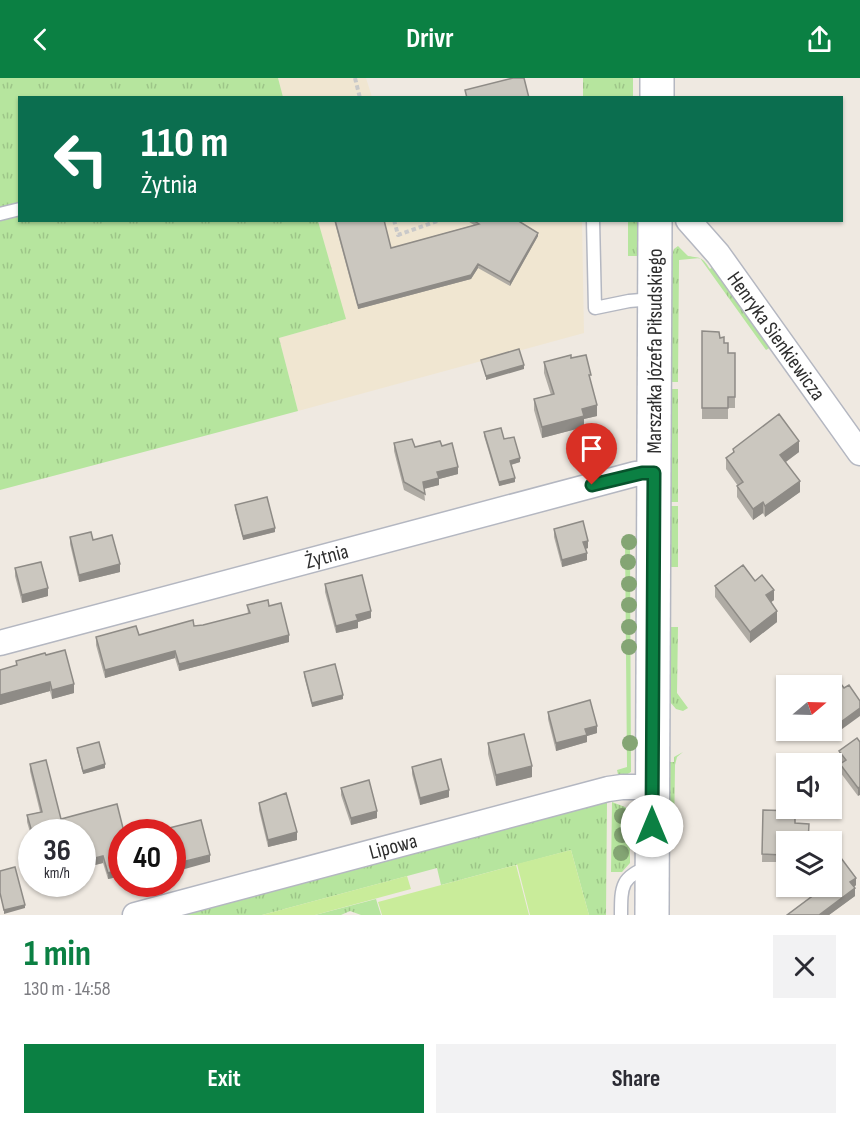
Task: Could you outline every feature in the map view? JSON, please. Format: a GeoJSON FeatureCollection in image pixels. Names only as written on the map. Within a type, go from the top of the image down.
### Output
{"type":"FeatureCollection","features":[{"type":"Feature","properties":{"kind":"street"},"geometry":{"type":"LineString","coordinates":[[657,78],[657,96]]}},
{"type":"Feature","properties":{"kind":"street","name":"Marszałka Józefa Piłsudskiego"},"geometry":{"type":"LineString","coordinates":[[652,915],[655,222]]}},
{"type":"Feature","properties":{"kind":"street","name":"Henryka Sienkiewicza"},"geometry":{"type":"LineString","coordinates":[[690,222],[718,254],[860,453]]}},
{"type":"Feature","properties":{"kind":"street","name":"Żytnia"},"geometry":{"type":"LineString","coordinates":[[0,643],[506,507],[635,474],[654,473]]}},
{"type":"Feature","properties":{"kind":"street","name":"Lipowa"},"geometry":{"type":"LineString","coordinates":[[135,915],[608,789],[653,787]]}},
{"type":"Feature","properties":{"kind":"lane"},"geometry":{"type":"LineString","coordinates":[[0,214],[18,210]]}},
{"type":"Feature","properties":{"kind":"lane"},"geometry":{"type":"LineString","coordinates":[[592,222],[596,308],[629,301],[655,299]]}},
{"type":"Feature","properties":{"kind":"lane"},"geometry":{"type":"LineString","coordinates":[[621,915],[621,889],[625,881],[635,871],[652,866]]}},
{"type":"Feature","properties":{"kind":"path"},"geometry":{"type":"LineString","coordinates":[[355,78],[360,96]]}},
{"type":"Feature","properties":{"kind":"path"},"geometry":{"type":"LineString","coordinates":[[395,222],[398,235],[434,222]]}},
{"type":"Feature","properties":{"kind":"shaded area"},"geometry":{"type":"Polygon","coordinates":[[[278,78],[366,78],[372,96],[283,96],[278,78]]]}},
{"type":"Feature","properties":{"kind":"shaded area"},"geometry":{"type":"Polygon","coordinates":[[[318,222],[582,222],[584,333],[298,411],[279,338],[345,319],[318,222]]]}},
{"type":"Feature","properties":{"kind":"green space"},"geometry":{"type":"Polygon","coordinates":[[[0,78],[278,78],[283,96],[18,96],[18,222],[318,222],[346,319],[279,338],[298,411],[0,490],[0,78]]]}},
{"type":"Feature","properties":{"kind":"green space"},"geometry":{"type":"Polygon","coordinates":[[[583,78],[633,78],[633,96],[583,96],[583,78]]]}},
{"type":"Feature","properties":{"kind":"green space"},"geometry":{"type":"Polygon","coordinates":[[[628,222],[643,222],[643,256],[628,256],[628,222]]]}},
{"type":"Feature","properties":{"kind":"green space"},"geometry":{"type":"Polygon","coordinates":[[[678,246],[688,256],[700,258],[679,260],[678,382],[671,382],[672,255],[678,246]]]}},
{"type":"Feature","properties":{"kind":"green space"},"geometry":{"type":"Polygon","coordinates":[[[700,258],[710,269],[715,265],[773,346],[766,350],[700,258]]]}},
{"type":"Feature","properties":{"kind":"green space"},"geometry":{"type":"Polygon","coordinates":[[[671,389],[678,389],[678,502],[670,502],[671,389]]]}},
{"type":"Feature","properties":{"kind":"green space"},"geometry":{"type":"Polygon","coordinates":[[[671,506],[678,506],[678,567],[670,567],[671,506]]]}},
{"type":"Feature","properties":{"kind":"green space"},"geometry":{"type":"Polygon","coordinates":[[[625,539],[630,539],[631,772],[619,779],[617,770],[627,767],[625,539]]]}},
{"type":"Feature","properties":{"kind":"green space"},"geometry":{"type":"Polygon","coordinates":[[[670,627],[678,627],[677,693],[688,708],[683,711],[676,709],[670,702],[670,627]]]}},
{"type":"Feature","properties":{"kind":"green space"},"geometry":{"type":"Polygon","coordinates":[[[683,752],[677,757],[675,765],[674,838],[669,838],[669,762],[674,762],[674,757],[683,752]]]}},
{"type":"Feature","properties":{"kind":"green space"},"geometry":{"type":"Polygon","coordinates":[[[607,802],[606,915],[589,915],[571,850],[441,885],[437,868],[262,915],[184,915],[607,802]]]}},
{"type":"Feature","properties":{"kind":"green space"},"geometry":{"type":"Polygon","coordinates":[[[612,802],[625,807],[630,819],[630,863],[622,872],[611,872],[612,802]]]}},
{"type":"Feature","properties":{"kind":"green space"},"geometry":{"type":"Polygon","coordinates":[[[571,850],[589,915],[530,915],[517,864],[571,850]]]}},
{"type":"Feature","properties":{"kind":"green space"},"geometry":{"type":"Polygon","coordinates":[[[516,865],[529,915],[382,915],[378,902],[516,865]]]}},
{"type":"Feature","properties":{"kind":"green space"},"geometry":{"type":"Polygon","coordinates":[[[407,876],[411,889],[315,915],[262,915],[407,876]]]}},
{"type":"Feature","properties":{"kind":"green space"},"geometry":{"type":"Polygon","coordinates":[[[376,899],[381,915],[361,915],[350,911],[341,915],[315,915],[376,899]]]}},
{"type":"Feature","properties":{"kind":"building"},"geometry":{"type":"Polygon","coordinates":[[[513,78],[524,78],[528,96],[466,96],[465,90],[513,78]]]}},
{"type":"Feature","properties":{"kind":"building"},"geometry":{"type":"Polygon","coordinates":[[[336,222],[384,222],[391,248],[479,224],[476,222],[520,222],[538,233],[510,282],[478,264],[471,275],[358,305],[336,222]]]}},
{"type":"Feature","properties":{"kind":"building"},"geometry":{"type":"Polygon","coordinates":[[[702,331],[719,332],[720,338],[724,337],[724,343],[728,343],[728,353],[735,353],[735,397],[728,397],[728,408],[702,408],[702,331]]]}},
{"type":"Feature","properties":{"kind":"building"},"geometry":{"type":"Polygon","coordinates":[[[519,349],[524,365],[486,376],[481,360],[519,349]]]}},
{"type":"Feature","properties":{"kind":"building"},"geometry":{"type":"Polygon","coordinates":[[[571,355],[571,358],[586,355],[597,405],[582,409],[584,416],[542,427],[534,399],[554,394],[544,362],[571,355]]]}},
{"type":"Feature","properties":{"kind":"building"},"geometry":{"type":"Polygon","coordinates":[[[779,414],[799,441],[780,455],[800,481],[765,506],[763,502],[753,509],[737,486],[743,482],[726,458],[734,452],[733,449],[779,414]]]}},
{"type":"Feature","properties":{"kind":"building"},"geometry":{"type":"Polygon","coordinates":[[[501,428],[504,439],[514,437],[520,458],[510,461],[515,478],[499,482],[484,432],[501,428]]]}},
{"type":"Feature","properties":{"kind":"building"},"geometry":{"type":"Polygon","coordinates":[[[412,439],[415,447],[440,441],[442,446],[452,443],[458,467],[437,472],[439,478],[423,482],[425,494],[404,482],[394,443],[412,439]]]}},
{"type":"Feature","properties":{"kind":"building"},"geometry":{"type":"Polygon","coordinates":[[[267,497],[275,528],[243,536],[235,505],[267,497]]]}},
{"type":"Feature","properties":{"kind":"building"},"geometry":{"type":"Polygon","coordinates":[[[583,521],[588,541],[583,542],[587,553],[562,560],[554,529],[583,521]]]}},
{"type":"Feature","properties":{"kind":"building"},"geometry":{"type":"Polygon","coordinates":[[[91,532],[93,540],[112,535],[120,564],[79,575],[70,537],[91,532]]]}},
{"type":"Feature","properties":{"kind":"building"},"geometry":{"type":"Polygon","coordinates":[[[41,562],[48,588],[22,595],[15,568],[41,562]]]}},
{"type":"Feature","properties":{"kind":"building"},"geometry":{"type":"Polygon","coordinates":[[[743,565],[755,581],[762,575],[774,590],[766,595],[777,611],[750,632],[715,586],[743,565]]]}},
{"type":"Feature","properties":{"kind":"building"},"geometry":{"type":"Polygon","coordinates":[[[362,575],[371,611],[356,615],[358,620],[336,626],[325,584],[362,575]]]}},
{"type":"Feature","properties":{"kind":"building"},"geometry":{"type":"Polygon","coordinates":[[[268,600],[269,606],[281,603],[289,635],[179,664],[175,651],[105,670],[96,637],[136,626],[139,635],[193,620],[194,626],[203,625],[250,613],[247,605],[268,600]]]}},
{"type":"Feature","properties":{"kind":"building"},"geometry":{"type":"Polygon","coordinates":[[[65,650],[74,684],[52,690],[50,682],[0,695],[0,670],[17,665],[16,661],[65,650]]]}},
{"type":"Feature","properties":{"kind":"building"},"geometry":{"type":"Polygon","coordinates":[[[335,664],[343,695],[312,703],[304,672],[335,664]]]}},
{"type":"Feature","properties":{"kind":"building"},"geometry":{"type":"Polygon","coordinates":[[[842,685],[844,688],[849,685],[860,701],[860,708],[842,721],[842,685]]]}},
{"type":"Feature","properties":{"kind":"building"},"geometry":{"type":"Polygon","coordinates":[[[590,700],[597,726],[585,729],[587,735],[556,743],[548,712],[590,700]]]}},
{"type":"Feature","properties":{"kind":"building"},"geometry":{"type":"Polygon","coordinates":[[[524,734],[532,766],[496,775],[488,743],[524,734]]]}},
{"type":"Feature","properties":{"kind":"building"},"geometry":{"type":"Polygon","coordinates":[[[857,738],[860,742],[860,787],[858,788],[842,767],[842,763],[846,760],[839,751],[857,738]]]}},
{"type":"Feature","properties":{"kind":"building"},"geometry":{"type":"Polygon","coordinates":[[[99,742],[105,764],[83,771],[77,748],[99,742]]]}},
{"type":"Feature","properties":{"kind":"building"},"geometry":{"type":"Polygon","coordinates":[[[441,759],[449,790],[420,798],[412,767],[441,759]]]}},
{"type":"Feature","properties":{"kind":"building"},"geometry":{"type":"Polygon","coordinates":[[[46,760],[61,819],[28,819],[27,815],[42,812],[30,764],[46,760]]]}},
{"type":"Feature","properties":{"kind":"building"},"geometry":{"type":"Polygon","coordinates":[[[369,780],[377,811],[351,818],[341,788],[369,780]]]}},
{"type":"Feature","properties":{"kind":"building"},"geometry":{"type":"Polygon","coordinates":[[[286,793],[297,832],[268,840],[259,803],[286,793]]]}},
{"type":"Feature","properties":{"kind":"building"},"geometry":{"type":"Polygon","coordinates":[[[117,804],[121,819],[108,819],[108,873],[103,856],[96,858],[96,819],[61,819],[117,804]]]}},
{"type":"Feature","properties":{"kind":"building"},"geometry":{"type":"Polygon","coordinates":[[[763,810],[776,810],[776,819],[795,819],[795,823],[809,824],[809,831],[776,831],[776,855],[762,854],[763,810]]]}},
{"type":"Feature","properties":{"kind":"building"},"geometry":{"type":"Polygon","coordinates":[[[201,820],[210,855],[186,861],[186,824],[201,820]]]}},
{"type":"Feature","properties":{"kind":"building"},"geometry":{"type":"Polygon","coordinates":[[[842,859],[856,878],[850,882],[855,888],[819,915],[787,915],[811,897],[842,897],[842,859]]]}},
{"type":"Feature","properties":{"kind":"building"},"geometry":{"type":"Polygon","coordinates":[[[15,867],[18,878],[18,897],[23,897],[25,905],[4,910],[0,893],[0,871],[15,867]]]}},
{"type":"Feature","properties":{"kind":"route"},"geometry":{"type":"LineString","coordinates":[[592,485],[642,473],[654,473],[652,826]]}}]}
